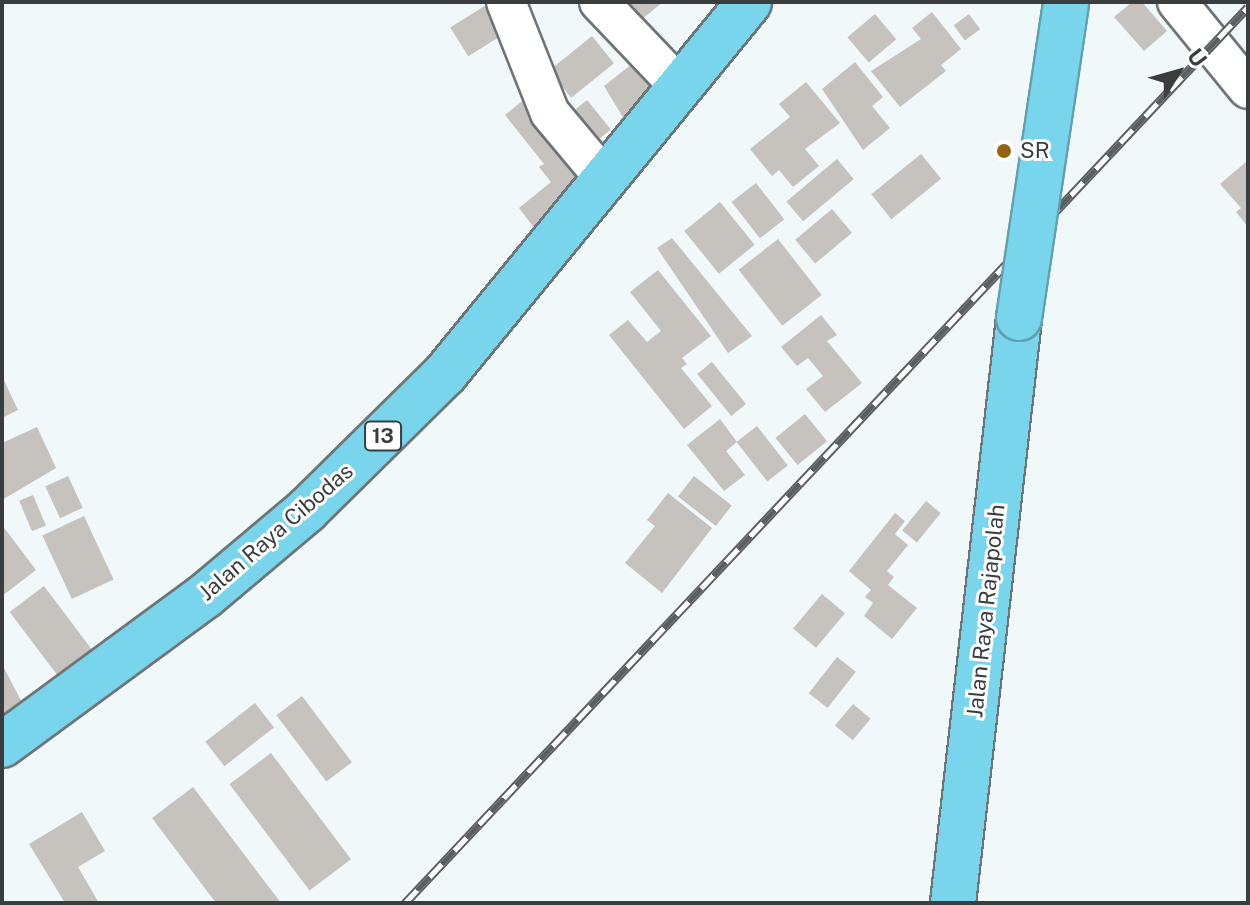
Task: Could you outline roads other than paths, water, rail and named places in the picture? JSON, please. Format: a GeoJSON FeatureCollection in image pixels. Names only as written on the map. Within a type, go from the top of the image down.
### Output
{"type":"FeatureCollection","features":[{"type":"Feature","properties":{"kind":"highway","name":"Jalan Raya Cibodas"},"geometry":{"type":"LineString","coordinates":[[2,745],[205,596],[307,510],[445,374],[749,2]]}},
{"type":"Feature","properties":{"kind":"highway","name":"Jalan Raya Cibodas"},"geometry":{"type":"LineString","coordinates":[[692,75],[764,2]]}},
{"type":"Feature","properties":{"kind":"highway","name":"Jalan Raya Rajapolah"},"geometry":{"type":"LineString","coordinates":[[953,903],[1019,318],[1066,2]]}},
{"type":"Feature","properties":{"kind":"street"},"geometry":{"type":"LineString","coordinates":[[506,2],[550,113],[606,180]]}},
{"type":"Feature","properties":{"kind":"street"},"geometry":{"type":"LineString","coordinates":[[599,2],[692,75]]}},
{"type":"Feature","properties":{"kind":"street"},"geometry":{"type":"LineString","coordinates":[[1177,2],[1248,89]]}},
{"type":"Feature","properties":{"kind":"railway"},"geometry":{"type":"LineString","coordinates":[[405,903],[1248,7]]}},
{"type":"Feature","properties":{"kind":"place","name":"SR"},"geometry":{"type":"Point","coordinates":[1004,151]}}]}
